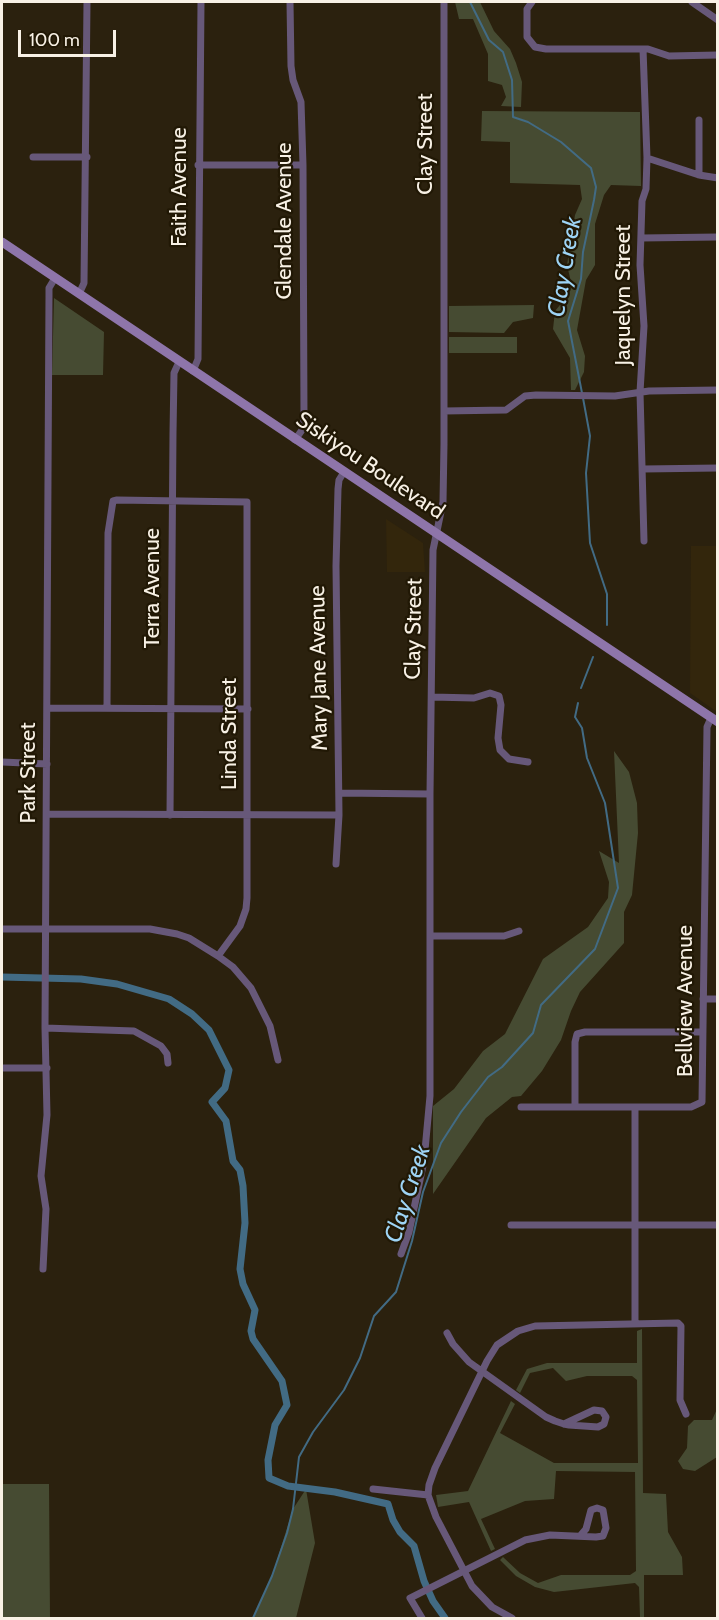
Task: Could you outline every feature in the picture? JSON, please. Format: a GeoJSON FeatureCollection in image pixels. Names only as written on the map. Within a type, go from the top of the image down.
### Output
{"type":"FeatureCollection","features":[{"type":"Feature","properties":{"kind":"main road","name":"Siskiyou Boulevard"},"geometry":{"type":"LineString","coordinates":[[2,243],[714,720]]}},
{"type":"Feature","properties":{"kind":"street"},"geometry":{"type":"LineString","coordinates":[[79,294],[84,284],[87,2]]}},
{"type":"Feature","properties":{"kind":"street","name":"Faith Avenue"},"geometry":{"type":"LineString","coordinates":[[192,371],[198,359],[201,2]]}},
{"type":"Feature","properties":{"kind":"street","name":"Glendale Avenue"},"geometry":{"type":"LineString","coordinates":[[290,2],[291,66],[293,80],[301,102],[303,165],[304,418],[302,430],[295,440]]}},
{"type":"Feature","properties":{"kind":"street","name":"Clay Street"},"geometry":{"type":"LineString","coordinates":[[401,1254],[409,1232],[424,1161],[430,1096],[433,550],[443,502],[444,2]]}},
{"type":"Feature","properties":{"kind":"street"},"geometry":{"type":"LineString","coordinates":[[532,2],[527,9],[527,38],[535,47],[643,49],[669,56],[717,55]]}},
{"type":"Feature","properties":{"kind":"street"},"geometry":{"type":"LineString","coordinates":[[692,2],[717,20]]}},
{"type":"Feature","properties":{"kind":"street","name":"Jaquelyn Street"},"geometry":{"type":"LineString","coordinates":[[643,49],[647,158],[646,189],[642,201],[640,265],[644,326],[640,392],[644,541]]}},
{"type":"Feature","properties":{"kind":"street"},"geometry":{"type":"LineString","coordinates":[[699,120],[699,175]]}},
{"type":"Feature","properties":{"kind":"street"},"geometry":{"type":"LineString","coordinates":[[33,157],[87,157]]}},
{"type":"Feature","properties":{"kind":"street"},"geometry":{"type":"LineString","coordinates":[[647,158],[699,175],[717,178]]}},
{"type":"Feature","properties":{"kind":"street"},"geometry":{"type":"LineString","coordinates":[[198,165],[303,165]]}},
{"type":"Feature","properties":{"kind":"street"},"geometry":{"type":"LineString","coordinates":[[641,237],[717,237]]}},
{"type":"Feature","properties":{"kind":"street","name":"Park Street"},"geometry":{"type":"LineString","coordinates":[[43,1269],[46,1209],[41,1176],[47,1115],[45,1028],[49,295],[55,278]]}},
{"type":"Feature","properties":{"kind":"street","name":"Terra Avenue"},"geometry":{"type":"LineString","coordinates":[[171,815],[174,373],[179,362]]}},
{"type":"Feature","properties":{"kind":"street"},"geometry":{"type":"LineString","coordinates":[[444,411],[506,410],[525,396],[536,395],[615,396],[640,392],[717,390]]}},
{"type":"Feature","properties":{"kind":"street"},"geometry":{"type":"LineString","coordinates":[[643,469],[717,468]]}},
{"type":"Feature","properties":{"kind":"street","name":"Mary Jane Avenue"},"geometry":{"type":"LineString","coordinates":[[336,864],[339,793],[336,566],[338,489],[339,480],[344,472]]}},
{"type":"Feature","properties":{"kind":"street"},"geometry":{"type":"LineString","coordinates":[[107,708],[109,518],[112,501],[172,501]]}},
{"type":"Feature","properties":{"kind":"street","name":"Linda Street"},"geometry":{"type":"LineString","coordinates":[[172,501],[245,501],[249,505],[246,909],[238,930],[218,956]]}},
{"type":"Feature","properties":{"kind":"street"},"geometry":{"type":"LineString","coordinates":[[432,697],[474,698],[490,693],[499,696],[501,705],[498,738],[500,750],[509,759],[528,762]]}},
{"type":"Feature","properties":{"kind":"street"},"geometry":{"type":"LineString","coordinates":[[47,708],[248,709]]}},
{"type":"Feature","properties":{"kind":"street","name":"Bellview Avenue"},"geometry":{"type":"LineString","coordinates":[[520,1107],[691,1107],[700,1105],[703,1099],[707,727],[714,720]]}},
{"type":"Feature","properties":{"kind":"street"},"geometry":{"type":"LineString","coordinates":[[2,762],[47,764]]}},
{"type":"Feature","properties":{"kind":"street"},"geometry":{"type":"LineString","coordinates":[[339,793],[430,794]]}},
{"type":"Feature","properties":{"kind":"street"},"geometry":{"type":"LineString","coordinates":[[47,814],[339,815]]}},
{"type":"Feature","properties":{"kind":"street"},"geometry":{"type":"LineString","coordinates":[[2,928],[161,930],[189,938],[218,956],[240,974],[257,998],[270,1026],[278,1060]]}},
{"type":"Feature","properties":{"kind":"street"},"geometry":{"type":"LineString","coordinates":[[430,936],[504,936],[519,931]]}},
{"type":"Feature","properties":{"kind":"street"},"geometry":{"type":"LineString","coordinates":[[703,999],[717,999]]}},
{"type":"Feature","properties":{"kind":"street"},"geometry":{"type":"LineString","coordinates":[[45,1028],[134,1031],[161,1046],[167,1054],[168,1063]]}},
{"type":"Feature","properties":{"kind":"street"},"geometry":{"type":"LineString","coordinates":[[575,1107],[577,1034],[585,1032],[703,1032]]}},
{"type":"Feature","properties":{"kind":"street"},"geometry":{"type":"LineString","coordinates":[[2,1068],[46,1068]]}},
{"type":"Feature","properties":{"kind":"street"},"geometry":{"type":"LineString","coordinates":[[634,1107],[634,1323]]}},
{"type":"Feature","properties":{"kind":"street"},"geometry":{"type":"LineString","coordinates":[[511,1225],[717,1225]]}},
{"type":"Feature","properties":{"kind":"street"},"geometry":{"type":"LineString","coordinates":[[512,1618],[492,1607],[481,1597],[463,1571],[436,1517],[428,1495],[435,1468],[497,1345],[526,1328],[611,1326],[634,1323],[674,1322],[680,1324],[680,1400],[686,1414]]}},
{"type":"Feature","properties":{"kind":"street"},"geometry":{"type":"LineString","coordinates":[[447,1333],[461,1353],[482,1372],[546,1416],[564,1424],[598,1427],[604,1424],[606,1417],[602,1411],[594,1410],[564,1424]]}},
{"type":"Feature","properties":{"kind":"street"},"geometry":{"type":"LineString","coordinates":[[373,1489],[428,1495]]}},
{"type":"Feature","properties":{"kind":"street"},"geometry":{"type":"LineString","coordinates":[[422,1618],[410,1598],[525,1540],[550,1535],[580,1536],[603,1536],[606,1528],[603,1510],[597,1508],[591,1510],[586,1529],[580,1536]]}},
{"type":"Feature","properties":{"kind":"shaded area"},"geometry":{"type":"Polygon","coordinates":[[[386,519],[423,543],[425,572],[387,572],[386,519]]]}},
{"type":"Feature","properties":{"kind":"shaded area"},"geometry":{"type":"Polygon","coordinates":[[[691,546],[717,546],[717,712],[690,693],[691,546]]]}},
{"type":"Feature","properties":{"kind":"green space"},"geometry":{"type":"Polygon","coordinates":[[[455,2],[480,2],[494,31],[510,49],[522,82],[521,107],[501,106],[506,97],[502,85],[488,81],[488,54],[473,19],[459,19],[455,2]]]}},
{"type":"Feature","properties":{"kind":"green space"},"geometry":{"type":"Polygon","coordinates":[[[482,111],[640,112],[641,186],[611,185],[604,195],[595,224],[595,265],[586,280],[577,330],[585,356],[584,372],[575,390],[571,390],[570,358],[553,329],[555,311],[569,294],[571,282],[567,265],[575,215],[582,199],[580,185],[510,183],[510,142],[481,141],[482,111]]]}},
{"type":"Feature","properties":{"kind":"green space"},"geometry":{"type":"Polygon","coordinates":[[[54,298],[104,332],[103,375],[52,375],[54,298]]]}},
{"type":"Feature","properties":{"kind":"green space"},"geometry":{"type":"Polygon","coordinates":[[[534,305],[533,318],[513,322],[504,333],[449,332],[449,306],[534,305]]]}},
{"type":"Feature","properties":{"kind":"green space"},"geometry":{"type":"Polygon","coordinates":[[[449,337],[517,337],[517,353],[449,353],[449,337]]]}},
{"type":"Feature","properties":{"kind":"green space"},"geometry":{"type":"Polygon","coordinates":[[[614,751],[629,772],[637,803],[638,833],[632,895],[624,912],[624,943],[580,992],[561,1040],[542,1071],[521,1096],[512,1097],[486,1118],[433,1194],[433,1106],[454,1089],[483,1051],[505,1034],[543,959],[588,927],[608,898],[609,882],[599,851],[619,863],[614,751]]]}},
{"type":"Feature","properties":{"kind":"green space"},"geometry":{"type":"Polygon","coordinates":[[[642,1329],[643,1493],[666,1494],[668,1532],[682,1557],[683,1575],[644,1575],[644,1617],[640,1617],[639,1587],[635,1583],[554,1592],[535,1587],[516,1576],[500,1560],[503,1557],[520,1573],[538,1583],[561,1575],[630,1575],[636,1571],[635,1472],[556,1471],[554,1499],[525,1501],[481,1519],[495,1549],[491,1551],[469,1502],[438,1507],[436,1495],[468,1491],[511,1401],[515,1404],[500,1433],[554,1463],[638,1463],[637,1380],[632,1376],[587,1376],[566,1381],[553,1368],[530,1373],[520,1393],[516,1390],[527,1369],[547,1363],[637,1363],[637,1331],[642,1329]]]}},
{"type":"Feature","properties":{"kind":"green space"},"geometry":{"type":"Polygon","coordinates":[[[717,1409],[717,1457],[695,1471],[683,1469],[678,1461],[687,1448],[688,1426],[694,1420],[712,1420],[717,1409]]]}},
{"type":"Feature","properties":{"kind":"green space"},"geometry":{"type":"Polygon","coordinates":[[[2,1484],[49,1484],[50,1618],[2,1618],[2,1484]]]}},
{"type":"Feature","properties":{"kind":"green space"},"geometry":{"type":"Polygon","coordinates":[[[306,1489],[315,1543],[296,1618],[253,1618],[272,1576],[293,1509],[306,1489]]]}},
{"type":"Feature","properties":{"kind":"waterway","name":"Clay Creek"},"geometry":{"type":"LineString","coordinates":[[470,2],[489,40],[503,52],[512,80],[513,117],[528,122],[561,142],[591,168],[596,187],[583,252],[581,279],[568,321],[582,393]]}},
{"type":"Feature","properties":{"kind":"waterway","name":"Clay Creek"},"geometry":{"type":"LineString","coordinates":[[583,398],[590,436],[586,473],[590,543],[607,594],[607,625]]}},
{"type":"Feature","properties":{"kind":"waterway","name":"Clay Creek"},"geometry":{"type":"LineString","coordinates":[[581,688],[593,657]]}},
{"type":"Feature","properties":{"kind":"waterway","name":"Clay Creek"},"geometry":{"type":"LineString","coordinates":[[253,1618],[272,1576],[287,1533],[293,1509],[299,1457],[313,1432],[344,1390],[360,1358],[374,1316],[396,1292],[412,1241],[423,1192],[441,1143],[488,1077],[502,1067],[533,1033],[541,1005],[595,949],[618,888],[605,803],[587,758],[582,728],[575,717],[578,703]]}},
{"type":"Feature","properties":{"kind":"waterway"},"geometry":{"type":"LineString","coordinates":[[2,977],[81,979],[117,984],[169,999],[192,1014],[209,1030],[229,1070],[225,1088],[212,1102],[226,1121],[233,1161],[240,1170],[243,1186],[245,1223],[240,1269],[243,1284],[255,1310],[251,1331],[253,1339],[282,1381],[287,1405],[275,1425],[268,1460],[269,1478],[288,1486],[335,1492],[388,1504],[400,1532],[414,1546],[424,1581],[433,1601],[445,1618]]}}]}
